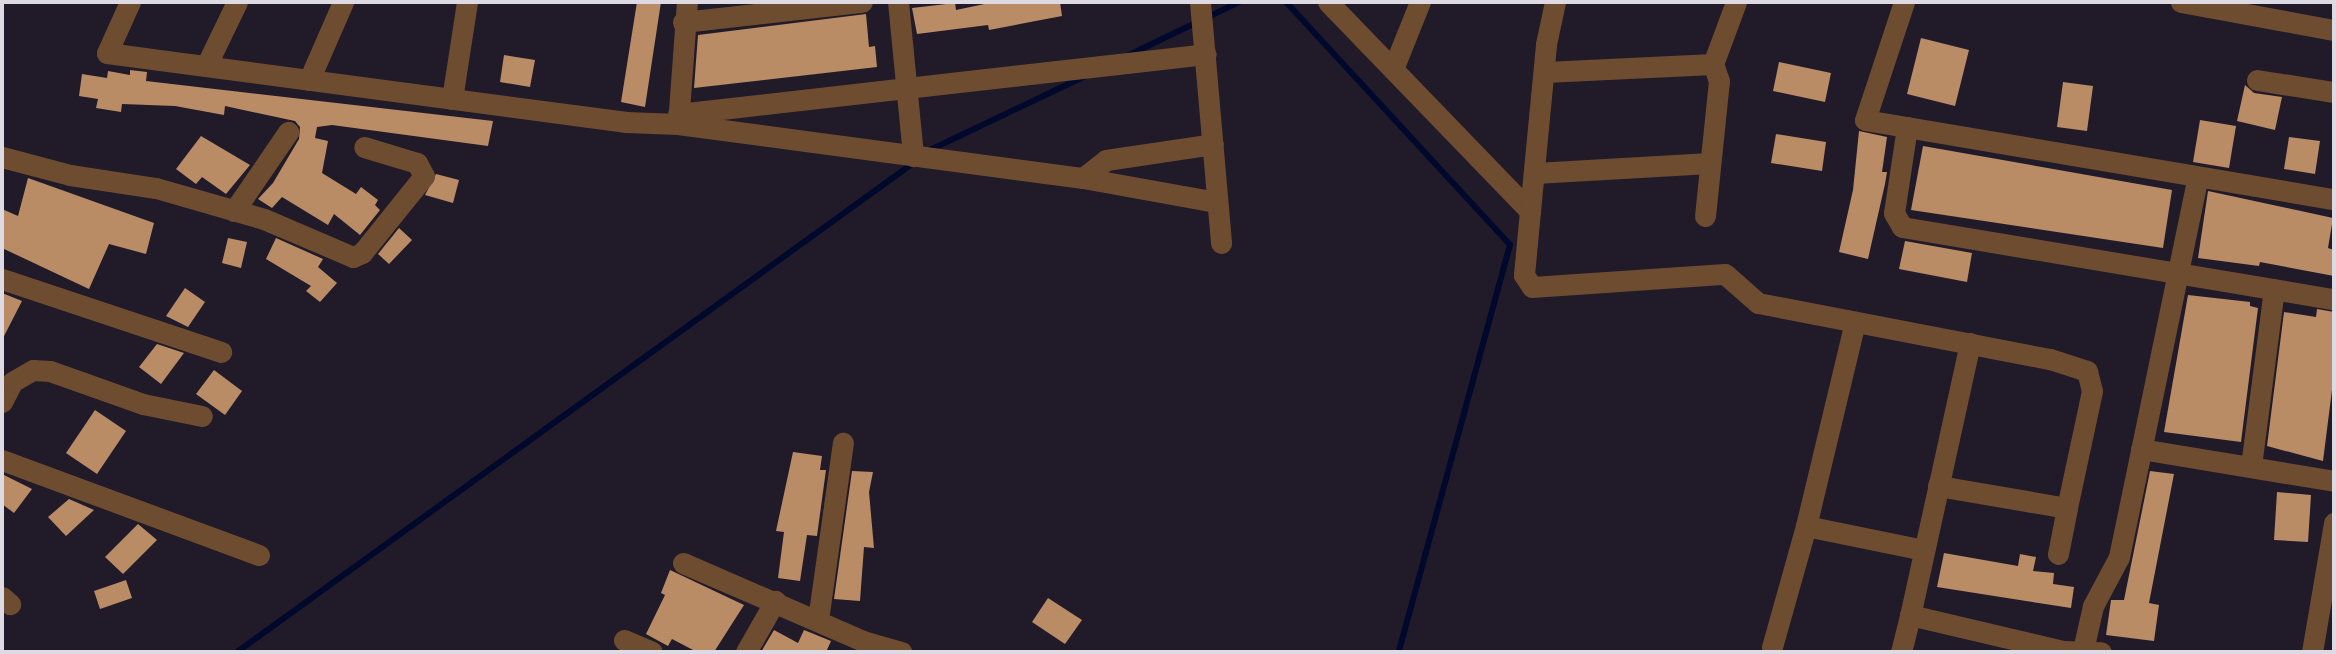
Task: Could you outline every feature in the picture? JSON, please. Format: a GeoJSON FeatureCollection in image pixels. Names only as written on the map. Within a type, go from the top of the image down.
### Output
{"type":"FeatureCollection","features":[{"type":"Feature","properties":{"kind":"street"},"geometry":{"type":"LineString","coordinates":[[130,2],[107,53],[626,122],[678,119],[1206,54]]}},
{"type":"Feature","properties":{"kind":"street"},"geometry":{"type":"LineString","coordinates":[[206,66],[237,2]]}},
{"type":"Feature","properties":{"kind":"street"},"geometry":{"type":"LineString","coordinates":[[309,80],[343,2]]}},
{"type":"Feature","properties":{"kind":"street"},"geometry":{"type":"LineString","coordinates":[[452,99],[467,2]]}},
{"type":"Feature","properties":{"kind":"street"},"geometry":{"type":"LineString","coordinates":[[678,119],[685,12],[862,2]]}},
{"type":"Feature","properties":{"kind":"street"},"geometry":{"type":"LineString","coordinates":[[898,2],[905,89],[918,157]]}},
{"type":"Feature","properties":{"kind":"street"},"geometry":{"type":"LineString","coordinates":[[1328,2],[1530,211]]}},
{"type":"Feature","properties":{"kind":"street"},"geometry":{"type":"LineString","coordinates":[[1393,69],[1420,2]]}},
{"type":"Feature","properties":{"kind":"street"},"geometry":{"type":"LineString","coordinates":[[1555,2],[1524,275],[1532,287],[1726,274],[1758,303],[2081,366],[2087,371],[2092,391],[2058,554]]}},
{"type":"Feature","properties":{"kind":"street"},"geometry":{"type":"LineString","coordinates":[[1705,216],[1719,81],[1713,64],[1735,2]]}},
{"type":"Feature","properties":{"kind":"street"},"geometry":{"type":"LineString","coordinates":[[1904,2],[1865,120],[2334,199]]}},
{"type":"Feature","properties":{"kind":"street"},"geometry":{"type":"LineString","coordinates":[[2180,2],[2334,30]]}},
{"type":"Feature","properties":{"kind":"street"},"geometry":{"type":"LineString","coordinates":[[1201,13],[1220,243]]}},
{"type":"Feature","properties":{"kind":"street"},"geometry":{"type":"LineString","coordinates":[[1545,72],[1713,64]]}},
{"type":"Feature","properties":{"kind":"street"},"geometry":{"type":"LineString","coordinates":[[2257,80],[2334,92]]}},
{"type":"Feature","properties":{"kind":"street"},"geometry":{"type":"LineString","coordinates":[[678,119],[918,157],[1083,178],[1217,202]]}},
{"type":"Feature","properties":{"kind":"street"},"geometry":{"type":"LineString","coordinates":[[1907,127],[1894,213],[1902,227],[2334,299]]}},
{"type":"Feature","properties":{"kind":"street"},"geometry":{"type":"LineString","coordinates":[[234,211],[288,132]]}},
{"type":"Feature","properties":{"kind":"street"},"geometry":{"type":"LineString","coordinates":[[1083,178],[1106,160],[1213,144]]}},
{"type":"Feature","properties":{"kind":"street"},"geometry":{"type":"LineString","coordinates":[[2,157],[70,175],[156,188],[234,211],[359,256],[421,182],[424,171],[417,163],[364,147]]}},
{"type":"Feature","properties":{"kind":"street"},"geometry":{"type":"LineString","coordinates":[[1535,173],[1710,163]]}},
{"type":"Feature","properties":{"kind":"street"},"geometry":{"type":"LineString","coordinates":[[1910,615],[1971,643],[2077,651],[2093,606],[2119,556],[2180,274],[2198,177]]}},
{"type":"Feature","properties":{"kind":"street"},"geometry":{"type":"LineString","coordinates":[[2,279],[221,352]]}},
{"type":"Feature","properties":{"kind":"street"},"geometry":{"type":"LineString","coordinates":[[2250,466],[2274,289]]}},
{"type":"Feature","properties":{"kind":"street"},"geometry":{"type":"LineString","coordinates":[[1773,647],[1807,526],[1855,322]]}},
{"type":"Feature","properties":{"kind":"street"},"geometry":{"type":"LineString","coordinates":[[1901,652],[1970,343]]}},
{"type":"Feature","properties":{"kind":"street"},"geometry":{"type":"LineString","coordinates":[[2,402],[12,382],[33,370],[50,371],[143,404],[202,416]]}},
{"type":"Feature","properties":{"kind":"street"},"geometry":{"type":"LineString","coordinates":[[818,620],[843,443]]}},
{"type":"Feature","properties":{"kind":"street"},"geometry":{"type":"LineString","coordinates":[[2141,449],[2334,481]]}},
{"type":"Feature","properties":{"kind":"street"},"geometry":{"type":"LineString","coordinates":[[2,460],[259,555]]}},
{"type":"Feature","properties":{"kind":"street"},"geometry":{"type":"LineString","coordinates":[[1938,486],[2067,508]]}},
{"type":"Feature","properties":{"kind":"street"},"geometry":{"type":"LineString","coordinates":[[2312,652],[2334,523]]}},
{"type":"Feature","properties":{"kind":"street"},"geometry":{"type":"LineString","coordinates":[[1807,526],[1924,550]]}},
{"type":"Feature","properties":{"kind":"street"},"geometry":{"type":"LineString","coordinates":[[682,564],[818,620],[860,646],[901,652]]}},
{"type":"Feature","properties":{"kind":"street"},"geometry":{"type":"LineString","coordinates":[[746,652],[775,601]]}},
{"type":"Feature","properties":{"kind":"street"},"geometry":{"type":"LineString","coordinates":[[624,640],[652,652]]}},
{"type":"Feature","properties":{"kind":"building"},"geometry":{"type":"Polygon","coordinates":[[[637,2],[661,2],[645,107],[621,102],[637,2]]]}},
{"type":"Feature","properties":{"kind":"building"},"geometry":{"type":"Polygon","coordinates":[[[994,2],[1060,2],[1062,16],[989,30],[988,25],[917,34],[912,8],[955,3],[956,10],[994,2]]]}},
{"type":"Feature","properties":{"kind":"building"},"geometry":{"type":"Polygon","coordinates":[[[866,14],[869,47],[875,46],[877,67],[694,88],[698,35],[866,14]]]}},
{"type":"Feature","properties":{"kind":"building"},"geometry":{"type":"Polygon","coordinates":[[[1921,38],[1969,50],[1955,106],[1907,94],[1921,38]]]}},
{"type":"Feature","properties":{"kind":"building"},"geometry":{"type":"Polygon","coordinates":[[[504,55],[535,60],[530,87],[500,82],[504,55]]]}},
{"type":"Feature","properties":{"kind":"building"},"geometry":{"type":"Polygon","coordinates":[[[1779,62],[1831,73],[1825,102],[1773,91],[1779,62]]]}},
{"type":"Feature","properties":{"kind":"building"},"geometry":{"type":"Polygon","coordinates":[[[130,70],[147,72],[146,81],[493,121],[488,146],[332,125],[317,127],[315,138],[328,141],[322,173],[356,194],[361,187],[378,200],[375,205],[380,210],[360,235],[334,214],[328,225],[282,197],[272,208],[258,199],[273,183],[299,139],[300,127],[295,121],[225,106],[224,115],[175,106],[122,104],[121,112],[96,108],[98,99],[79,96],[82,74],[107,78],[108,71],[130,75],[130,70]]]}},
{"type":"Feature","properties":{"kind":"building"},"geometry":{"type":"Polygon","coordinates":[[[2063,82],[2093,86],[2087,131],[2057,127],[2063,82]]]}},
{"type":"Feature","properties":{"kind":"building"},"geometry":{"type":"Polygon","coordinates":[[[2245,85],[2254,93],[2282,97],[2275,130],[2237,121],[2245,85]]]}},
{"type":"Feature","properties":{"kind":"building"},"geometry":{"type":"Polygon","coordinates":[[[2200,120],[2236,126],[2229,168],[2193,162],[2200,120]]]}},
{"type":"Feature","properties":{"kind":"building"},"geometry":{"type":"Polygon","coordinates":[[[1859,131],[1887,137],[1882,172],[1887,172],[1868,259],[1839,252],[1853,190],[1859,131]]]}},
{"type":"Feature","properties":{"kind":"building"},"geometry":{"type":"Polygon","coordinates":[[[1776,134],[1826,142],[1822,171],[1771,163],[1776,134]]]}},
{"type":"Feature","properties":{"kind":"building"},"geometry":{"type":"Polygon","coordinates":[[[201,136],[250,165],[226,194],[202,177],[196,184],[176,169],[201,136]]]}},
{"type":"Feature","properties":{"kind":"building"},"geometry":{"type":"Polygon","coordinates":[[[2289,137],[2320,141],[2315,174],[2284,169],[2289,137]]]}},
{"type":"Feature","properties":{"kind":"building"},"geometry":{"type":"Polygon","coordinates":[[[1923,146],[2172,190],[2163,248],[1911,210],[1923,146]]]}},
{"type":"Feature","properties":{"kind":"building"},"geometry":{"type":"Polygon","coordinates":[[[436,174],[459,180],[453,203],[425,195],[436,174]]]}},
{"type":"Feature","properties":{"kind":"building"},"geometry":{"type":"Polygon","coordinates":[[[28,178],[154,223],[146,254],[109,244],[89,289],[2,248],[2,209],[18,216],[28,178]]]}},
{"type":"Feature","properties":{"kind":"building"},"geometry":{"type":"Polygon","coordinates":[[[2208,191],[2333,218],[2328,248],[2334,250],[2334,276],[2260,262],[2259,266],[2198,258],[2208,191]]]}},
{"type":"Feature","properties":{"kind":"building"},"geometry":{"type":"Polygon","coordinates":[[[399,228],[412,240],[389,264],[378,254],[399,228]]]}},
{"type":"Feature","properties":{"kind":"building"},"geometry":{"type":"Polygon","coordinates":[[[228,238],[247,242],[241,268],[222,263],[228,238]]]}},
{"type":"Feature","properties":{"kind":"building"},"geometry":{"type":"Polygon","coordinates":[[[276,238],[323,259],[318,267],[337,283],[320,302],[306,291],[311,286],[266,259],[276,238]]]}},
{"type":"Feature","properties":{"kind":"building"},"geometry":{"type":"Polygon","coordinates":[[[1905,241],[1972,253],[1967,282],[1899,269],[1905,241]]]}},
{"type":"Feature","properties":{"kind":"building"},"geometry":{"type":"Polygon","coordinates":[[[185,288],[205,302],[188,327],[166,316],[185,288]]]}},
{"type":"Feature","properties":{"kind":"building"},"geometry":{"type":"Polygon","coordinates":[[[2,293],[22,301],[2,340],[2,293]]]}},
{"type":"Feature","properties":{"kind":"building"},"geometry":{"type":"Polygon","coordinates":[[[2188,295],[2250,302],[2250,306],[2258,308],[2241,442],[2164,432],[2188,295]]]}},
{"type":"Feature","properties":{"kind":"building"},"geometry":{"type":"Polygon","coordinates":[[[2317,309],[2334,312],[2334,374],[2323,461],[2267,446],[2284,312],[2316,317],[2317,309]]]}},
{"type":"Feature","properties":{"kind":"building"},"geometry":{"type":"Polygon","coordinates":[[[157,344],[184,353],[161,384],[139,367],[157,344]]]}},
{"type":"Feature","properties":{"kind":"building"},"geometry":{"type":"Polygon","coordinates":[[[214,370],[242,391],[225,415],[196,394],[214,370]]]}},
{"type":"Feature","properties":{"kind":"building"},"geometry":{"type":"Polygon","coordinates":[[[95,410],[126,431],[97,474],[66,453],[95,410]]]}},
{"type":"Feature","properties":{"kind":"building"},"geometry":{"type":"Polygon","coordinates":[[[793,452],[822,456],[820,470],[826,470],[817,536],[807,535],[800,581],[778,578],[784,532],[776,531],[793,452]]]}},
{"type":"Feature","properties":{"kind":"building"},"geometry":{"type":"Polygon","coordinates":[[[852,471],[873,472],[869,492],[874,548],[864,547],[860,601],[834,599],[852,471]]]}},
{"type":"Feature","properties":{"kind":"building"},"geometry":{"type":"Polygon","coordinates":[[[2150,471],[2174,474],[2149,603],[2159,605],[2154,641],[2106,635],[2111,600],[2124,600],[2150,471]]]}},
{"type":"Feature","properties":{"kind":"building"},"geometry":{"type":"Polygon","coordinates":[[[2,474],[32,489],[14,513],[2,504],[2,474]]]}},
{"type":"Feature","properties":{"kind":"building"},"geometry":{"type":"Polygon","coordinates":[[[2277,492],[2311,495],[2308,542],[2274,540],[2277,492]]]}},
{"type":"Feature","properties":{"kind":"building"},"geometry":{"type":"Polygon","coordinates":[[[69,499],[94,510],[66,536],[48,517],[69,499]]]}},
{"type":"Feature","properties":{"kind":"building"},"geometry":{"type":"Polygon","coordinates":[[[138,524],[157,540],[123,574],[105,557],[138,524]]]}},
{"type":"Feature","properties":{"kind":"building"},"geometry":{"type":"Polygon","coordinates":[[[1944,553],[2018,566],[2020,554],[2036,557],[2033,571],[2054,573],[2053,584],[2074,587],[2071,608],[1937,587],[1944,553]]]}},
{"type":"Feature","properties":{"kind":"building"},"geometry":{"type":"Polygon","coordinates":[[[670,570],[744,605],[714,652],[697,652],[672,639],[668,646],[646,634],[665,595],[661,593],[670,570]]]}},
{"type":"Feature","properties":{"kind":"building"},"geometry":{"type":"Polygon","coordinates":[[[126,580],[132,598],[100,609],[94,591],[126,580]]]}},
{"type":"Feature","properties":{"kind":"building"},"geometry":{"type":"Polygon","coordinates":[[[1048,598],[1082,620],[1065,644],[1032,622],[1048,598]]]}},
{"type":"Feature","properties":{"kind":"building"},"geometry":{"type":"Polygon","coordinates":[[[774,630],[798,643],[804,630],[831,641],[826,652],[761,652],[774,630]]]}},
{"type":"Feature","properties":{"kind":"waterway"},"geometry":{"type":"LineString","coordinates":[[1129,55],[1239,2]]}},
{"type":"Feature","properties":{"kind":"waterway"},"geometry":{"type":"LineString","coordinates":[[1286,2],[1510,245],[1399,652]]}},
{"type":"Feature","properties":{"kind":"waterway"},"geometry":{"type":"LineString","coordinates":[[930,150],[1085,76]]}},
{"type":"Feature","properties":{"kind":"waterway"},"geometry":{"type":"LineString","coordinates":[[237,652],[916,161]]}}]}
